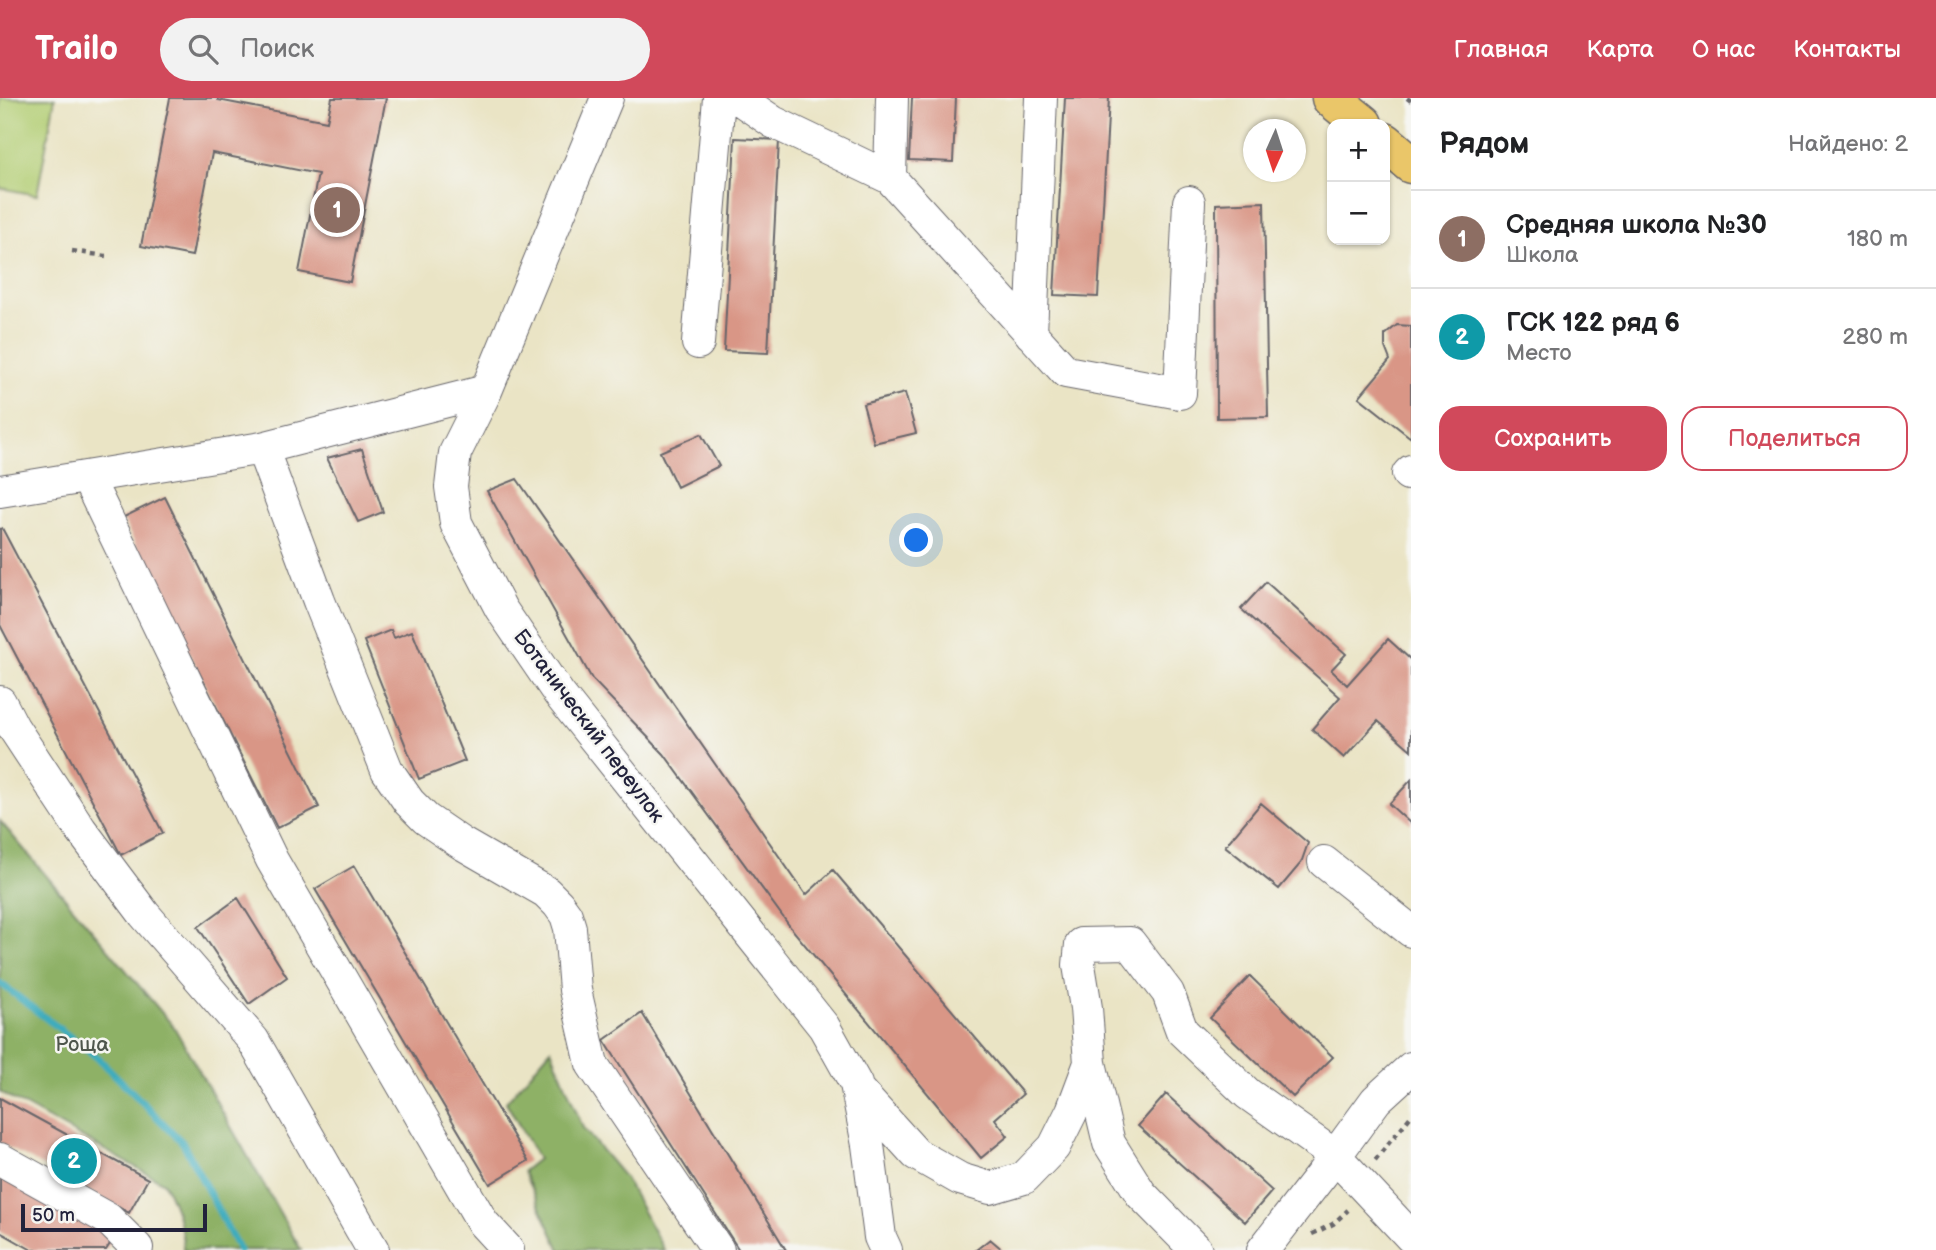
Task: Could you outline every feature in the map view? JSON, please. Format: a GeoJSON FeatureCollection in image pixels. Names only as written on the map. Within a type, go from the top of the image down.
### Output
{"type":"FeatureCollection","features":[{"type":"Feature","properties":{"kind":"main road"},"geometry":{"type":"LineString","coordinates":[[1331,98],[1357,119]]}},
{"type":"Feature","properties":{"kind":"main road"},"geometry":{"type":"LineString","coordinates":[[1390,146],[1411,164]]}},
{"type":"Feature","properties":{"kind":"street","name":"Ботанический переулок"},"geometry":{"type":"LineString","coordinates":[[607,98],[486,391],[455,453],[451,487],[456,523],[501,609],[559,694],[824,1027],[856,1084],[868,1144],[880,1237],[886,1250]]}},
{"type":"Feature","properties":{"kind":"street"},"geometry":{"type":"LineString","coordinates":[[698,343],[719,98]]}},
{"type":"Feature","properties":{"kind":"street"},"geometry":{"type":"LineString","coordinates":[[738,98],[773,122],[890,178],[1066,372],[1180,393],[1189,202]]}},
{"type":"Feature","properties":{"kind":"street"},"geometry":{"type":"LineString","coordinates":[[890,178],[892,98]]}},
{"type":"Feature","properties":{"kind":"street"},"geometry":{"type":"LineString","coordinates":[[1031,334],[1041,98]]}},
{"type":"Feature","properties":{"kind":"street"},"geometry":{"type":"LineString","coordinates":[[0,491],[262,448],[486,391]]}},
{"type":"Feature","properties":{"kind":"street"},"geometry":{"type":"LineString","coordinates":[[262,448],[319,601],[387,770],[409,802],[426,819],[461,843],[546,892],[566,915],[570,928],[575,990],[593,1064],[718,1250]]}},
{"type":"Feature","properties":{"kind":"street"},"geometry":{"type":"LineString","coordinates":[[87,477],[272,860],[483,1223],[508,1250]]}},
{"type":"Feature","properties":{"kind":"street"},"geometry":{"type":"LineString","coordinates":[[0,702],[13,727],[97,851],[144,914],[253,1040],[373,1250]]}},
{"type":"Feature","properties":{"kind":"street"},"geometry":{"type":"LineString","coordinates":[[1324,862],[1411,931]]}},
{"type":"Feature","properties":{"kind":"street"},"geometry":{"type":"LineString","coordinates":[[1196,1250],[1141,1194],[1109,1143],[1090,1063],[1086,1008],[1079,965],[1081,944],[1130,943],[1168,993],[1182,1031],[1248,1094],[1334,1155],[1411,1237]]}},
{"type":"Feature","properties":{"kind":"street"},"geometry":{"type":"LineString","coordinates":[[857,1089],[916,1154],[960,1179],[990,1188],[1024,1178],[1054,1147],[1072,1111],[1090,1063]]}},
{"type":"Feature","properties":{"kind":"street"},"geometry":{"type":"LineString","coordinates":[[1263,1250],[1376,1100],[1411,1068]]}},
{"type":"Feature","properties":{"kind":"street"},"geometry":{"type":"LineString","coordinates":[[0,1159],[108,1219],[136,1250]]}},
{"type":"Feature","properties":{"kind":"path"},"geometry":{"type":"LineString","coordinates":[[1407,98],[1411,102]]}},
{"type":"Feature","properties":{"kind":"path"},"geometry":{"type":"LineString","coordinates":[[72,251],[106,256]]}},
{"type":"Feature","properties":{"kind":"green space"},"geometry":{"type":"Polygon","coordinates":[[[0,98],[55,98],[37,195],[0,188],[0,98]]]}},
{"type":"Feature","properties":{"kind":"green space","name":"Роща"},"geometry":{"type":"Polygon","coordinates":[[[0,821],[174,1027],[301,1250],[183,1250],[180,1224],[164,1183],[0,1092],[0,821]]]}},
{"type":"Feature","properties":{"kind":"green space"},"geometry":{"type":"Polygon","coordinates":[[[551,1049],[583,1128],[625,1178],[664,1250],[560,1250],[523,1171],[538,1159],[506,1102],[551,1049]]]}},
{"type":"Feature","properties":{"kind":"building"},"geometry":{"type":"Polygon","coordinates":[[[170,98],[218,98],[327,121],[332,98],[386,98],[350,282],[299,272],[318,174],[212,153],[192,256],[141,246],[170,98]]]}},
{"type":"Feature","properties":{"kind":"building"},"geometry":{"type":"Polygon","coordinates":[[[912,98],[956,98],[953,162],[909,160],[912,98]]]}},
{"type":"Feature","properties":{"kind":"building"},"geometry":{"type":"Polygon","coordinates":[[[1065,98],[1109,98],[1098,297],[1054,295],[1065,98]]]}},
{"type":"Feature","properties":{"kind":"building"},"geometry":{"type":"Polygon","coordinates":[[[735,138],[779,140],[768,353],[724,351],[735,138]]]}},
{"type":"Feature","properties":{"kind":"building"},"geometry":{"type":"Polygon","coordinates":[[[1264,202],[1268,417],[1217,418],[1216,204],[1264,202]]]}},
{"type":"Feature","properties":{"kind":"building"},"geometry":{"type":"Polygon","coordinates":[[[1397,325],[1411,326],[1411,438],[1359,397],[1390,360],[1385,347],[1385,335],[1397,325]]]}},
{"type":"Feature","properties":{"kind":"building"},"geometry":{"type":"Polygon","coordinates":[[[905,393],[916,433],[874,443],[863,404],[905,393]]]}},
{"type":"Feature","properties":{"kind":"building"},"geometry":{"type":"Polygon","coordinates":[[[701,434],[719,466],[677,487],[660,452],[701,434]]]}},
{"type":"Feature","properties":{"kind":"building"},"geometry":{"type":"Polygon","coordinates":[[[362,449],[383,512],[358,522],[327,458],[362,449]]]}},
{"type":"Feature","properties":{"kind":"building"},"geometry":{"type":"Polygon","coordinates":[[[517,479],[806,895],[833,870],[1023,1094],[995,1119],[1008,1136],[981,1158],[791,928],[664,754],[592,679],[487,491],[517,479]]]}},
{"type":"Feature","properties":{"kind":"building"},"geometry":{"type":"Polygon","coordinates":[[[165,497],[319,807],[277,828],[122,518],[165,497]]]}},
{"type":"Feature","properties":{"kind":"building"},"geometry":{"type":"Polygon","coordinates":[[[2,528],[163,833],[121,855],[0,625],[2,528]]]}},
{"type":"Feature","properties":{"kind":"building"},"geometry":{"type":"Polygon","coordinates":[[[1266,582],[1346,654],[1331,670],[1347,685],[1388,639],[1411,660],[1411,750],[1378,721],[1344,758],[1312,729],[1340,697],[1241,609],[1266,582]]]}},
{"type":"Feature","properties":{"kind":"building"},"geometry":{"type":"Polygon","coordinates":[[[391,630],[394,638],[412,631],[465,761],[419,779],[364,641],[391,630]]]}},
{"type":"Feature","properties":{"kind":"building"},"geometry":{"type":"Polygon","coordinates":[[[1411,780],[1411,824],[1389,804],[1411,780]]]}},
{"type":"Feature","properties":{"kind":"building"},"geometry":{"type":"Polygon","coordinates":[[[1261,803],[1308,843],[1301,863],[1279,889],[1225,846],[1261,803]]]}},
{"type":"Feature","properties":{"kind":"building"},"geometry":{"type":"Polygon","coordinates":[[[354,866],[528,1161],[490,1184],[315,889],[354,866]]]}},
{"type":"Feature","properties":{"kind":"building"},"geometry":{"type":"Polygon","coordinates":[[[238,898],[287,977],[249,1004],[198,927],[238,898]]]}},
{"type":"Feature","properties":{"kind":"building"},"geometry":{"type":"Polygon","coordinates":[[[1250,976],[1333,1057],[1293,1097],[1210,1018],[1250,976]]]}},
{"type":"Feature","properties":{"kind":"building"},"geometry":{"type":"Polygon","coordinates":[[[642,1013],[786,1250],[739,1250],[604,1040],[642,1013]]]}},
{"type":"Feature","properties":{"kind":"building"},"geometry":{"type":"Polygon","coordinates":[[[1166,1094],[1272,1191],[1245,1222],[1138,1126],[1166,1094]]]}},
{"type":"Feature","properties":{"kind":"building"},"geometry":{"type":"Polygon","coordinates":[[[0,1098],[148,1179],[129,1213],[0,1143],[0,1098]]]}},
{"type":"Feature","properties":{"kind":"building"},"geometry":{"type":"Polygon","coordinates":[[[0,1169],[115,1236],[106,1250],[32,1250],[0,1232],[0,1169]]]}},
{"type":"Feature","properties":{"kind":"building"},"geometry":{"type":"Polygon","coordinates":[[[990,1239],[1003,1250],[976,1250],[990,1239]]]}},
{"type":"Feature","properties":{"kind":"waterway"},"geometry":{"type":"LineString","coordinates":[[0,983],[99,1059],[183,1143],[239,1250]]}},
{"type":"Feature","properties":{"kind":"place","name":"Средняя школа №30"},"geometry":{"type":"Point","coordinates":[337,210]}},
{"type":"Feature","properties":{"kind":"place","name":"ГСК 122 ряд 6"},"geometry":{"type":"Point","coordinates":[74,1161]}}]}
